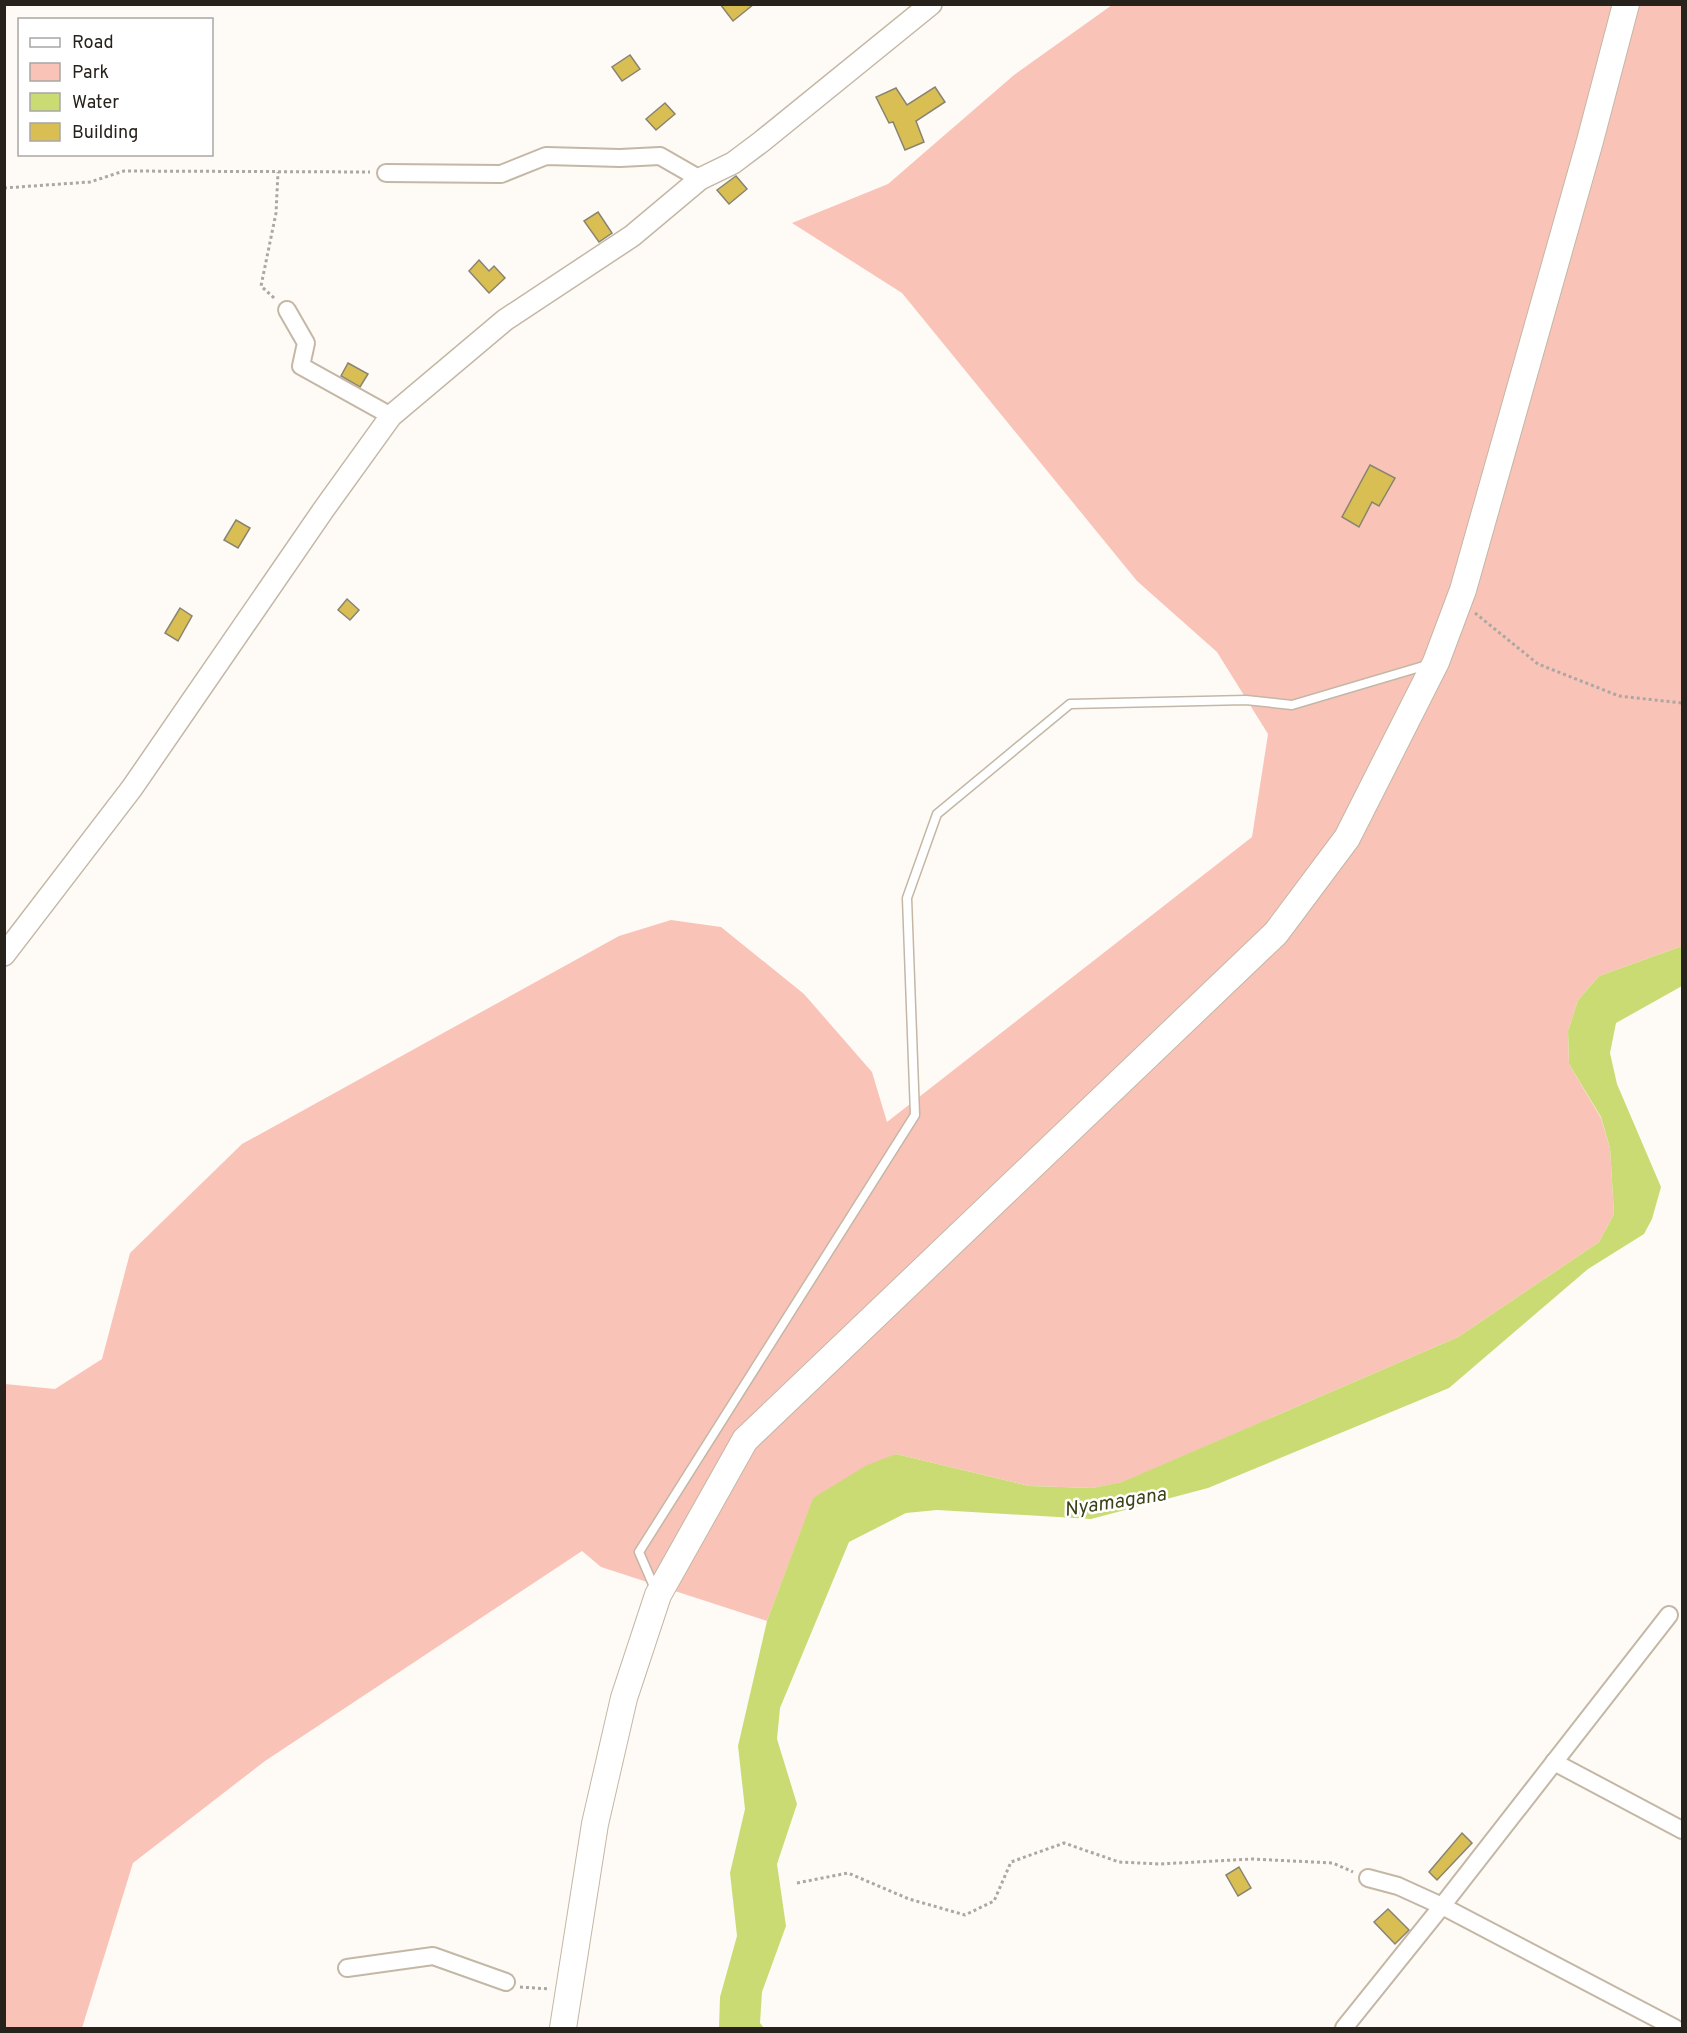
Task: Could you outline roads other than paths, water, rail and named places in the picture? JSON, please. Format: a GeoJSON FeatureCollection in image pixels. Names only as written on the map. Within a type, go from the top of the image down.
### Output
{"type":"FeatureCollection","features":[{"type":"Feature","properties":{"kind":"main road"},"geometry":{"type":"LineString","coordinates":[[563,2028],[598,1813],[624,1698],[658,1595],[745,1440],[1276,933],[1347,838],[1436,662],[1463,590],[1590,141],[1626,4]]}},
{"type":"Feature","properties":{"kind":"street"},"geometry":{"type":"LineString","coordinates":[[4,955],[132,788],[324,509],[391,416],[505,320],[632,236],[700,179],[733,163],[931,4]]}},
{"type":"Feature","properties":{"kind":"street"},"geometry":{"type":"LineString","coordinates":[[386,172],[501,174],[546,156],[620,158],[660,156],[700,179]]}},
{"type":"Feature","properties":{"kind":"street"},"geometry":{"type":"LineString","coordinates":[[287,310],[306,344],[301,366],[391,416]]}},
{"type":"Feature","properties":{"kind":"street"},"geometry":{"type":"LineString","coordinates":[[1344,2028],[1669,1615]]}},
{"type":"Feature","properties":{"kind":"street"},"geometry":{"type":"LineString","coordinates":[[1554,1762],[1683,1830]]}},
{"type":"Feature","properties":{"kind":"street"},"geometry":{"type":"LineString","coordinates":[[1368,1878],[1398,1886],[1442,1906],[1675,2028]]}},
{"type":"Feature","properties":{"kind":"street"},"geometry":{"type":"LineString","coordinates":[[347,1968],[433,1956],[506,1982]]}},
{"type":"Feature","properties":{"kind":"lane"},"geometry":{"type":"LineString","coordinates":[[658,1595],[639,1552],[915,1115],[906,898],[937,814],[1070,704],[1246,700],[1292,705],[1436,662]]}},
{"type":"Feature","properties":{"kind":"water","name":"Nyamagana"},"geometry":{"type":"Polygon","coordinates":[[[1682,946],[1682,986],[1616,1023],[1610,1053],[1617,1084],[1661,1187],[1652,1219],[1644,1234],[1588,1269],[1449,1388],[1208,1488],[1091,1519],[937,1510],[906,1513],[849,1542],[780,1708],[777,1739],[797,1804],[777,1864],[786,1926],[762,1992],[760,2023],[764,2028],[719,2028],[720,1997],[737,1936],[730,1873],[745,1809],[738,1746],[767,1621],[813,1498],[867,1465],[896,1454],[1029,1486],[1092,1488],[1122,1482],[1458,1337],[1599,1242],[1614,1214],[1610,1148],[1601,1117],[1569,1064],[1568,1031],[1578,1000],[1599,976],[1682,946]]]}}]}
